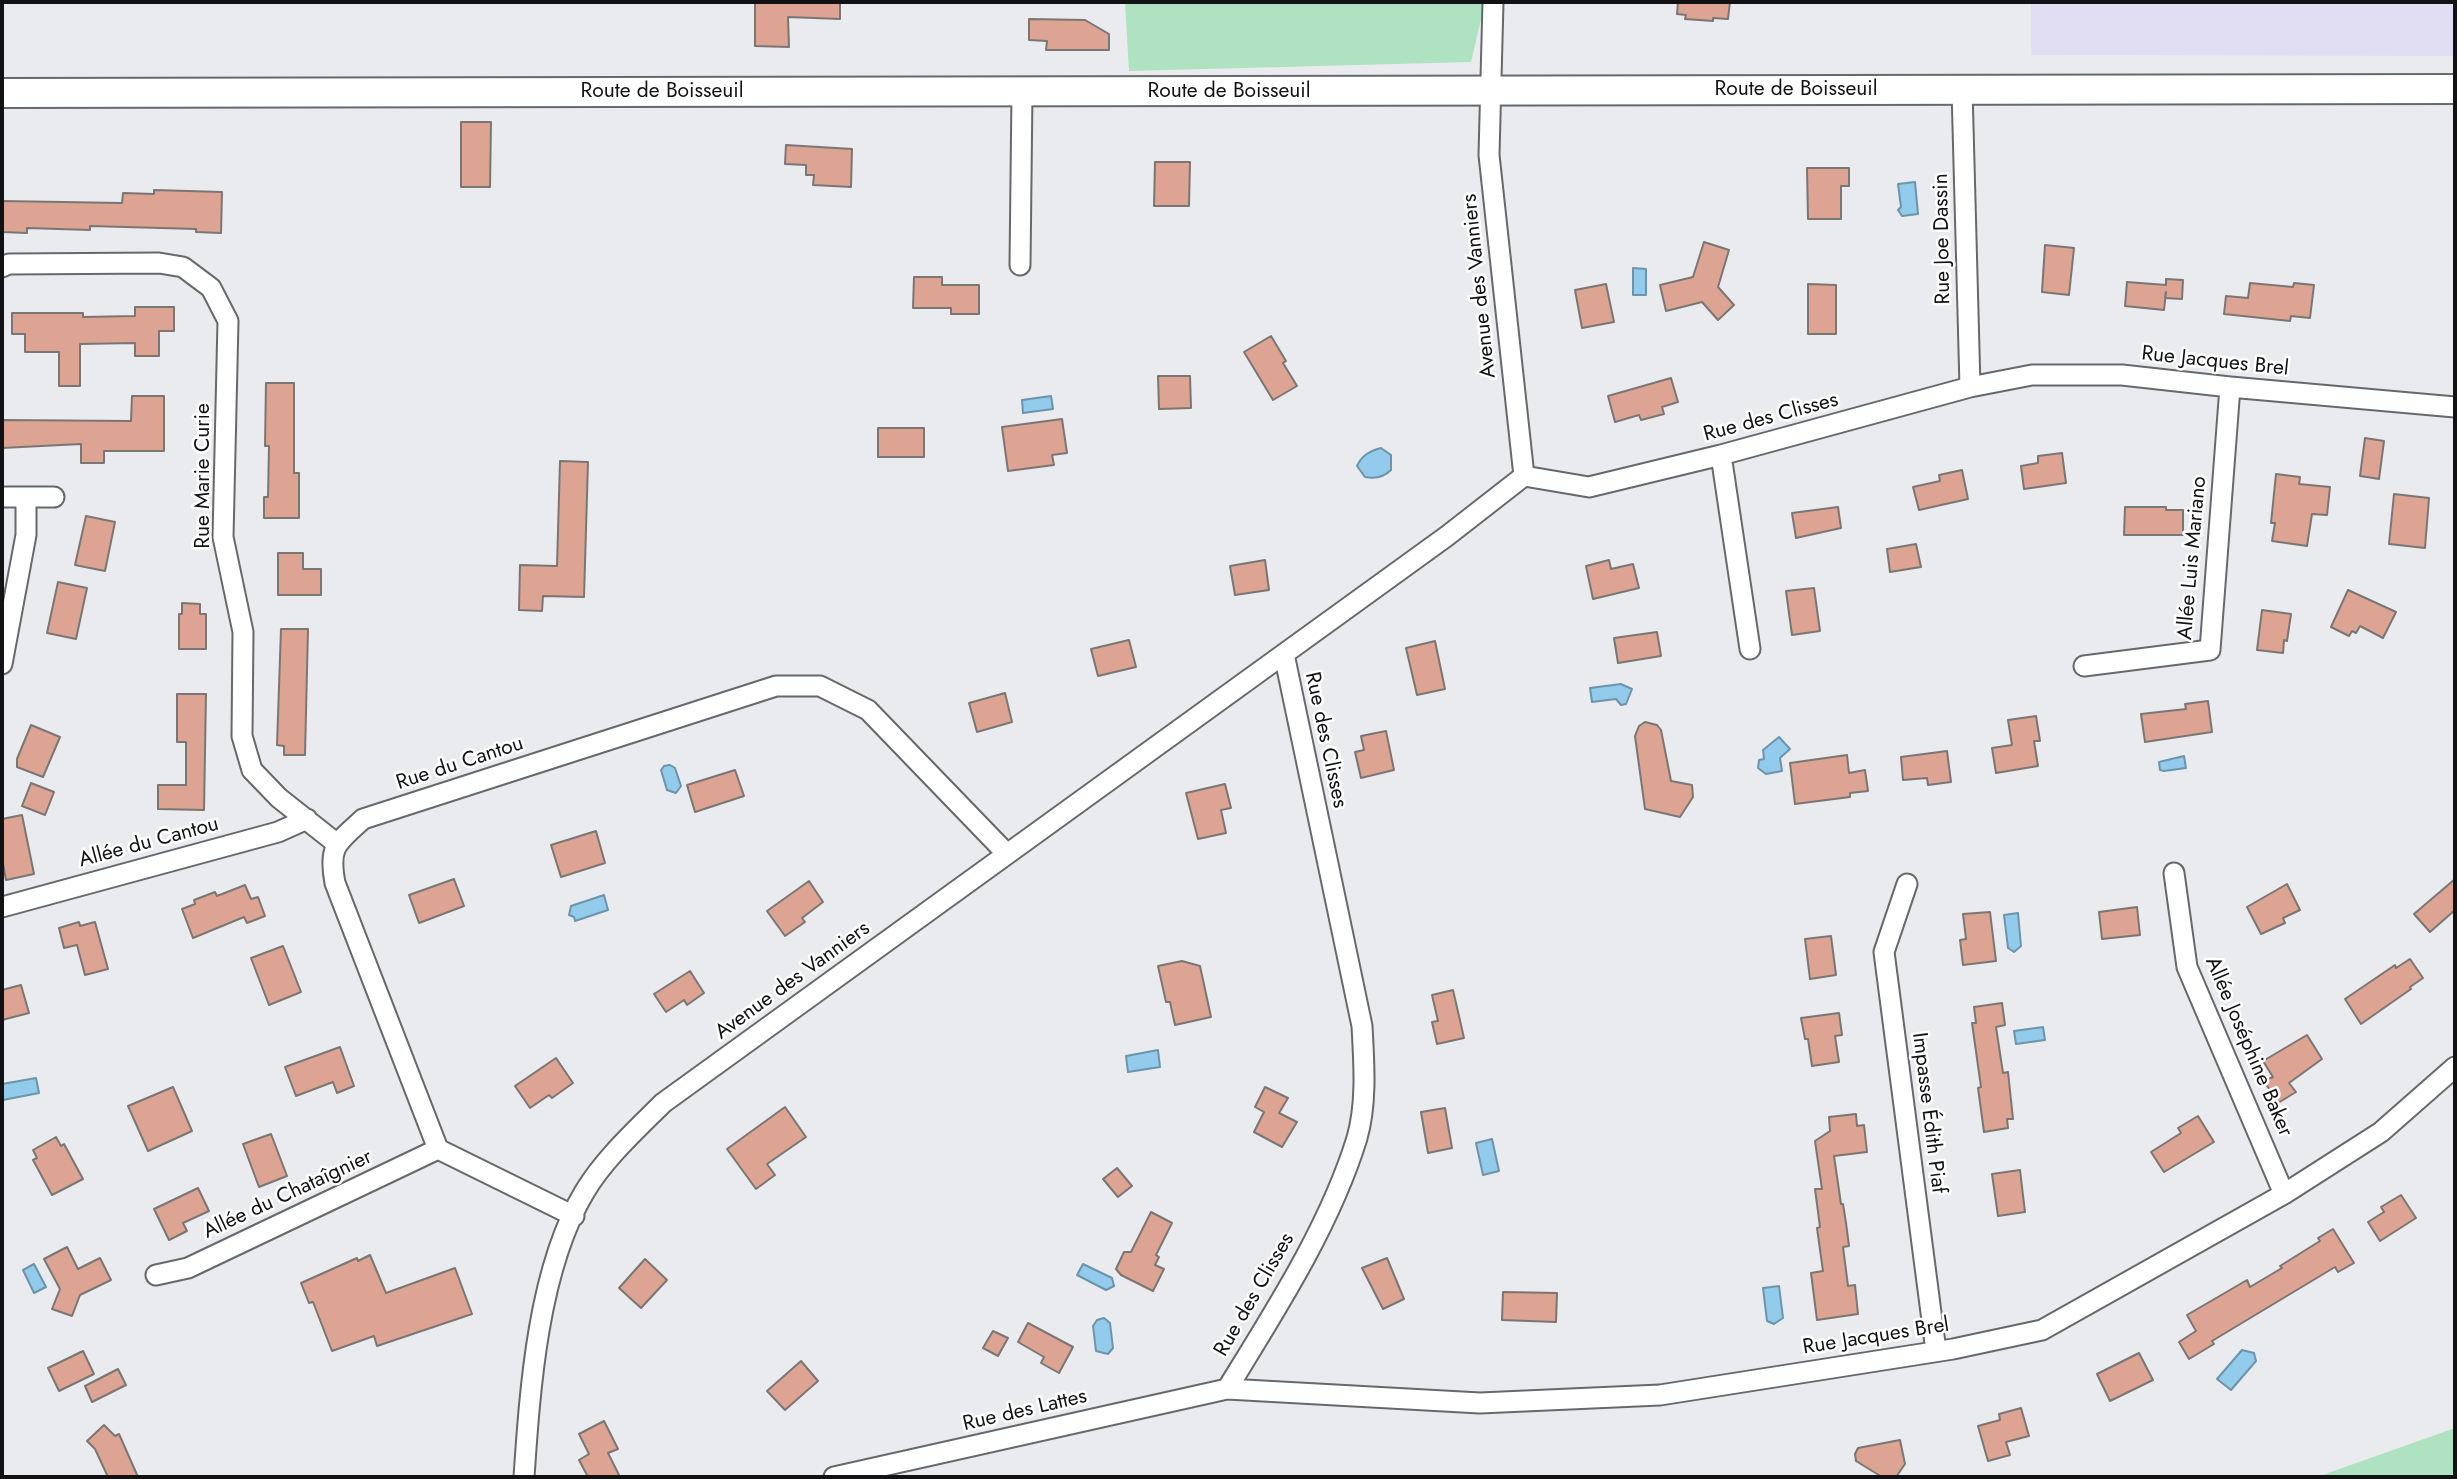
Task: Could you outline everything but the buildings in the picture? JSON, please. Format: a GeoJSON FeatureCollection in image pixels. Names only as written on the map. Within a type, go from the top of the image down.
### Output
{"type":"FeatureCollection","features":[{"type":"Feature","properties":{"kind":"main road","name":"Route de Boisseuil"},"geometry":{"type":"LineString","coordinates":[[2,93],[2455,89]]}},
{"type":"Feature","properties":{"kind":"street","name":"Avenue des Vanniers"},"geometry":{"type":"LineString","coordinates":[[1493,2],[1489,155],[1524,476]]}},
{"type":"Feature","properties":{"kind":"street","name":"Rue Joe Dassin"},"geometry":{"type":"LineString","coordinates":[[1962,89],[1970,387]]}},
{"type":"Feature","properties":{"kind":"street"},"geometry":{"type":"LineString","coordinates":[[1020,265],[1022,92]]}},
{"type":"Feature","properties":{"kind":"street","name":"Rue Marie Curie"},"geometry":{"type":"LineString","coordinates":[[2,267],[9,264],[159,263],[184,267],[211,288],[228,320],[223,537],[243,632],[242,736],[252,770],[279,798],[336,843]]}},
{"type":"Feature","properties":{"kind":"street","name":"Rue Jacques Brel"},"geometry":{"type":"LineString","coordinates":[[1970,387],[2032,375],[2122,375],[2455,407]]}},
{"type":"Feature","properties":{"kind":"street","name":"Rue des Clisses"},"geometry":{"type":"LineString","coordinates":[[1227,1389],[1269,1321],[1328,1210],[1357,1136],[1365,1079],[1362,1026],[1284,654],[1447,536],[1524,476],[1590,487],[1721,455],[1970,387]]}},
{"type":"Feature","properties":{"kind":"street","name":"Allée Luis Mariano"},"geometry":{"type":"LineString","coordinates":[[2084,667],[2210,650],[2230,387]]}},
{"type":"Feature","properties":{"kind":"street"},"geometry":{"type":"LineString","coordinates":[[1721,455],[1750,649]]}},
{"type":"Feature","properties":{"kind":"street"},"geometry":{"type":"LineString","coordinates":[[2,663],[26,535],[26,496]]}},
{"type":"Feature","properties":{"kind":"street"},"geometry":{"type":"LineString","coordinates":[[2,497],[54,497]]}},
{"type":"Feature","properties":{"kind":"street","name":"Avenue des Vanniers"},"geometry":{"type":"LineString","coordinates":[[524,1477],[541,1317],[558,1250],[585,1191],[620,1147],[663,1103],[1284,654]]}},
{"type":"Feature","properties":{"kind":"street","name":"Rue du Cantou"},"geometry":{"type":"LineString","coordinates":[[336,843],[363,819],[776,686],[820,686],[868,709],[1007,854]]}},
{"type":"Feature","properties":{"kind":"street","name":"Allée du Cantou"},"geometry":{"type":"LineString","coordinates":[[2,907],[278,832],[307,819]]}},
{"type":"Feature","properties":{"kind":"street"},"geometry":{"type":"LineString","coordinates":[[336,843],[331,863],[335,883],[438,1149],[573,1216]]}},
{"type":"Feature","properties":{"kind":"street","name":"Allée Joséphine Baker"},"geometry":{"type":"LineString","coordinates":[[2174,873],[2187,967],[2284,1194]]}},
{"type":"Feature","properties":{"kind":"street","name":"Impasse Édith Piaf"},"geometry":{"type":"LineString","coordinates":[[1907,884],[1884,952],[1936,1351]]}},
{"type":"Feature","properties":{"kind":"street","name":"Rue Jacques Brel"},"geometry":{"type":"LineString","coordinates":[[1227,1389],[1480,1403],[1660,1395],[1936,1351],[2042,1330],[2284,1194],[2381,1132],[2455,1067]]}},
{"type":"Feature","properties":{"kind":"street","name":"Allée du Chataîgnier"},"geometry":{"type":"LineString","coordinates":[[156,1275],[188,1268],[438,1149]]}},
{"type":"Feature","properties":{"kind":"street","name":"Rue des Lattes"},"geometry":{"type":"LineString","coordinates":[[834,1477],[1227,1389]]}},
{"type":"Feature","properties":{"kind":"shaded area"},"geometry":{"type":"Polygon","coordinates":[[[2031,2],[2455,2],[2455,56],[2031,55],[2031,2]]]}},
{"type":"Feature","properties":{"kind":"green space"},"geometry":{"type":"Polygon","coordinates":[[[1125,2],[1485,2],[1471,62],[1129,71],[1125,2]]]}},
{"type":"Feature","properties":{"kind":"green space"},"geometry":{"type":"Polygon","coordinates":[[[2455,1428],[2455,1477],[2317,1477],[2455,1428]]]}},
{"type":"Feature","properties":{"kind":"water"},"geometry":{"type":"Polygon","coordinates":[[[1915,182],[1918,214],[1902,216],[1898,210],[1901,207],[1898,184],[1915,182]]]}},
{"type":"Feature","properties":{"kind":"water"},"geometry":{"type":"Polygon","coordinates":[[[1633,268],[1646,269],[1646,295],[1633,295],[1633,268]]]}},
{"type":"Feature","properties":{"kind":"water"},"geometry":{"type":"Polygon","coordinates":[[[1051,396],[1053,409],[1023,413],[1022,400],[1051,396]]]}},
{"type":"Feature","properties":{"kind":"water"},"geometry":{"type":"Polygon","coordinates":[[[1381,448],[1391,455],[1391,470],[1379,477],[1365,477],[1357,466],[1359,462],[1367,454],[1381,448]]]}},
{"type":"Feature","properties":{"kind":"water"},"geometry":{"type":"Polygon","coordinates":[[[1621,684],[1632,689],[1626,704],[1621,705],[1616,699],[1592,702],[1590,688],[1621,684]]]}},
{"type":"Feature","properties":{"kind":"water"},"geometry":{"type":"Polygon","coordinates":[[[1779,737],[1790,749],[1780,758],[1782,771],[1766,774],[1758,768],[1759,760],[1764,759],[1763,750],[1779,737]]]}},
{"type":"Feature","properties":{"kind":"water"},"geometry":{"type":"Polygon","coordinates":[[[2184,756],[2186,768],[2160,770],[2159,762],[2184,756]]]}},
{"type":"Feature","properties":{"kind":"water"},"geometry":{"type":"Polygon","coordinates":[[[670,765],[675,768],[681,786],[676,793],[667,790],[661,770],[670,765]]]}},
{"type":"Feature","properties":{"kind":"water"},"geometry":{"type":"Polygon","coordinates":[[[604,895],[608,910],[575,921],[574,917],[569,915],[571,906],[604,895]]]}},
{"type":"Feature","properties":{"kind":"water"},"geometry":{"type":"Polygon","coordinates":[[[2018,913],[2021,946],[2014,952],[2008,948],[2004,915],[2018,913]]]}},
{"type":"Feature","properties":{"kind":"water"},"geometry":{"type":"Polygon","coordinates":[[[2043,1027],[2045,1040],[2016,1044],[2014,1031],[2043,1027]]]}},
{"type":"Feature","properties":{"kind":"water"},"geometry":{"type":"Polygon","coordinates":[[[1158,1050],[1160,1067],[1128,1072],[1126,1056],[1158,1050]]]}},
{"type":"Feature","properties":{"kind":"water"},"geometry":{"type":"Polygon","coordinates":[[[36,1078],[39,1093],[3,1100],[2,1084],[36,1078]]]}},
{"type":"Feature","properties":{"kind":"water"},"geometry":{"type":"Polygon","coordinates":[[[1492,1139],[1499,1171],[1483,1175],[1476,1143],[1492,1139]]]}},
{"type":"Feature","properties":{"kind":"water"},"geometry":{"type":"Polygon","coordinates":[[[34,1264],[46,1287],[34,1293],[23,1270],[34,1264]]]}},
{"type":"Feature","properties":{"kind":"water"},"geometry":{"type":"Polygon","coordinates":[[[1083,1264],[1112,1278],[1114,1286],[1106,1290],[1077,1275],[1083,1264]]]}},
{"type":"Feature","properties":{"kind":"water"},"geometry":{"type":"Polygon","coordinates":[[[1779,1286],[1783,1318],[1774,1324],[1767,1321],[1763,1288],[1779,1286]]]}},
{"type":"Feature","properties":{"kind":"water"},"geometry":{"type":"Polygon","coordinates":[[[1104,1318],[1110,1323],[1113,1348],[1108,1354],[1096,1351],[1093,1326],[1097,1320],[1104,1318]]]}},
{"type":"Feature","properties":{"kind":"water"},"geometry":{"type":"Polygon","coordinates":[[[2242,1350],[2254,1353],[2256,1361],[2231,1390],[2217,1379],[2242,1350]]]}}]}
